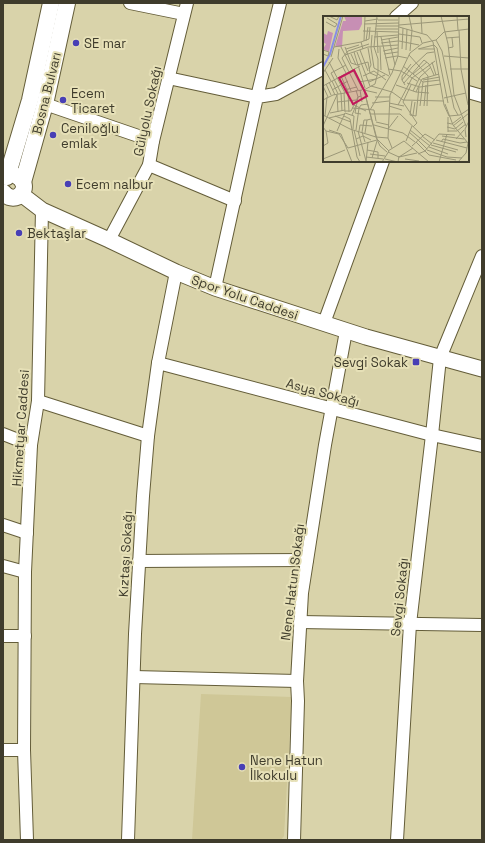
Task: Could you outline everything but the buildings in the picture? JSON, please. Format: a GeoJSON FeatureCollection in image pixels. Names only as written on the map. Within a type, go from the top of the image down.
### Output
{"type":"FeatureCollection","features":[{"type":"Feature","properties":{"kind":"main road","name":"Bosna Bulvarı"},"geometry":{"type":"LineString","coordinates":[[5,178],[30,100],[51,3]]}},
{"type":"Feature","properties":{"kind":"main road","name":"Bosna Bulvarı"},"geometry":{"type":"LineString","coordinates":[[22,188],[45,104],[67,3]]}},
{"type":"Feature","properties":{"kind":"main road"},"geometry":{"type":"LineString","coordinates":[[3,192],[11,198],[18,196],[22,188],[18,177],[11,175],[5,178]]}},
{"type":"Feature","properties":{"kind":"street"},"geometry":{"type":"LineString","coordinates":[[130,3],[186,8]]}},
{"type":"Feature","properties":{"kind":"street"},"geometry":{"type":"LineString","coordinates":[[215,288],[257,97],[280,3]]}},
{"type":"Feature","properties":{"kind":"street"},"geometry":{"type":"LineString","coordinates":[[398,11],[412,3]]}},
{"type":"Feature","properties":{"kind":"street","name":"Gülyolu Sokağı"},"geometry":{"type":"LineString","coordinates":[[108,240],[149,165],[153,141],[186,8]]}},
{"type":"Feature","properties":{"kind":"street"},"geometry":{"type":"LineString","coordinates":[[168,78],[257,97],[276,94],[323,69]]}},
{"type":"Feature","properties":{"kind":"street"},"geometry":{"type":"LineString","coordinates":[[469,92],[482,96]]}},
{"type":"Feature","properties":{"kind":"street"},"geometry":{"type":"LineString","coordinates":[[45,104],[153,141]]}},
{"type":"Feature","properties":{"kind":"street"},"geometry":{"type":"LineString","coordinates":[[324,323],[383,162]]}},
{"type":"Feature","properties":{"kind":"street"},"geometry":{"type":"LineString","coordinates":[[149,165],[235,201]]}},
{"type":"Feature","properties":{"kind":"street","name":"Spor Yolu Caddesi"},"geometry":{"type":"LineString","coordinates":[[22,188],[42,210],[176,272],[215,288],[346,331],[482,369]]}},
{"type":"Feature","properties":{"kind":"street","name":"Hikmetyar Caddesi"},"geometry":{"type":"LineString","coordinates":[[27,840],[24,750],[25,572],[31,445],[38,401],[42,210]]}},
{"type":"Feature","properties":{"kind":"street","name":"Sevgi Sokağı"},"geometry":{"type":"LineString","coordinates":[[397,840],[410,624],[440,358],[482,256]]}},
{"type":"Feature","properties":{"kind":"street","name":"Kıztaşı Sokağı"},"geometry":{"type":"LineString","coordinates":[[128,840],[139,561],[148,436],[158,362],[176,272]]}},
{"type":"Feature","properties":{"kind":"street","name":"Nene Hatun Sokağı"},"geometry":{"type":"LineString","coordinates":[[294,840],[298,701],[296,681],[302,593],[331,409],[346,331]]}},
{"type":"Feature","properties":{"kind":"street","name":"Asya Sokağı"},"geometry":{"type":"LineString","coordinates":[[158,362],[331,409],[432,435],[482,446]]}},
{"type":"Feature","properties":{"kind":"street"},"geometry":{"type":"LineString","coordinates":[[38,401],[148,436]]}},
{"type":"Feature","properties":{"kind":"street"},"geometry":{"type":"LineString","coordinates":[[3,434],[31,445]]}},
{"type":"Feature","properties":{"kind":"street"},"geometry":{"type":"LineString","coordinates":[[3,525],[27,533]]}},
{"type":"Feature","properties":{"kind":"street"},"geometry":{"type":"LineString","coordinates":[[139,561],[307,560]]}},
{"type":"Feature","properties":{"kind":"street"},"geometry":{"type":"LineString","coordinates":[[3,566],[25,572]]}},
{"type":"Feature","properties":{"kind":"street"},"geometry":{"type":"LineString","coordinates":[[300,622],[482,625]]}},
{"type":"Feature","properties":{"kind":"street"},"geometry":{"type":"LineString","coordinates":[[3,636],[25,636]]}},
{"type":"Feature","properties":{"kind":"street"},"geometry":{"type":"LineString","coordinates":[[134,677],[296,681]]}},
{"type":"Feature","properties":{"kind":"street"},"geometry":{"type":"LineString","coordinates":[[3,750],[24,750]]}},
{"type":"Feature","properties":{"kind":"shaded area","name":"Nene Hatun İlkokulu"},"geometry":{"type":"Polygon","coordinates":[[[201,694],[292,697],[284,836],[281,840],[192,840],[201,694]]]}},
{"type":"Feature","properties":{"kind":"place","name":"SE mar"},"geometry":{"type":"Point","coordinates":[76,43]}},
{"type":"Feature","properties":{"kind":"place","name":"Ecem Ticaret"},"geometry":{"type":"Point","coordinates":[63,100]}},
{"type":"Feature","properties":{"kind":"place","name":"Ceniloğlu emlak"},"geometry":{"type":"Point","coordinates":[53,135]}},
{"type":"Feature","properties":{"kind":"place","name":"Ecem nalbur"},"geometry":{"type":"Point","coordinates":[68,184]}},
{"type":"Feature","properties":{"kind":"place","name":"Bektaşlar"},"geometry":{"type":"Point","coordinates":[19,233]}},
{"type":"Feature","properties":{"kind":"place","name":"Sevgi Sokak"},"geometry":{"type":"Point","coordinates":[416,362]}},
{"type":"Feature","properties":{"kind":"place","name":"Nene Hatun İlkokulu"},"geometry":{"type":"Point","coordinates":[242,767]}}]}
